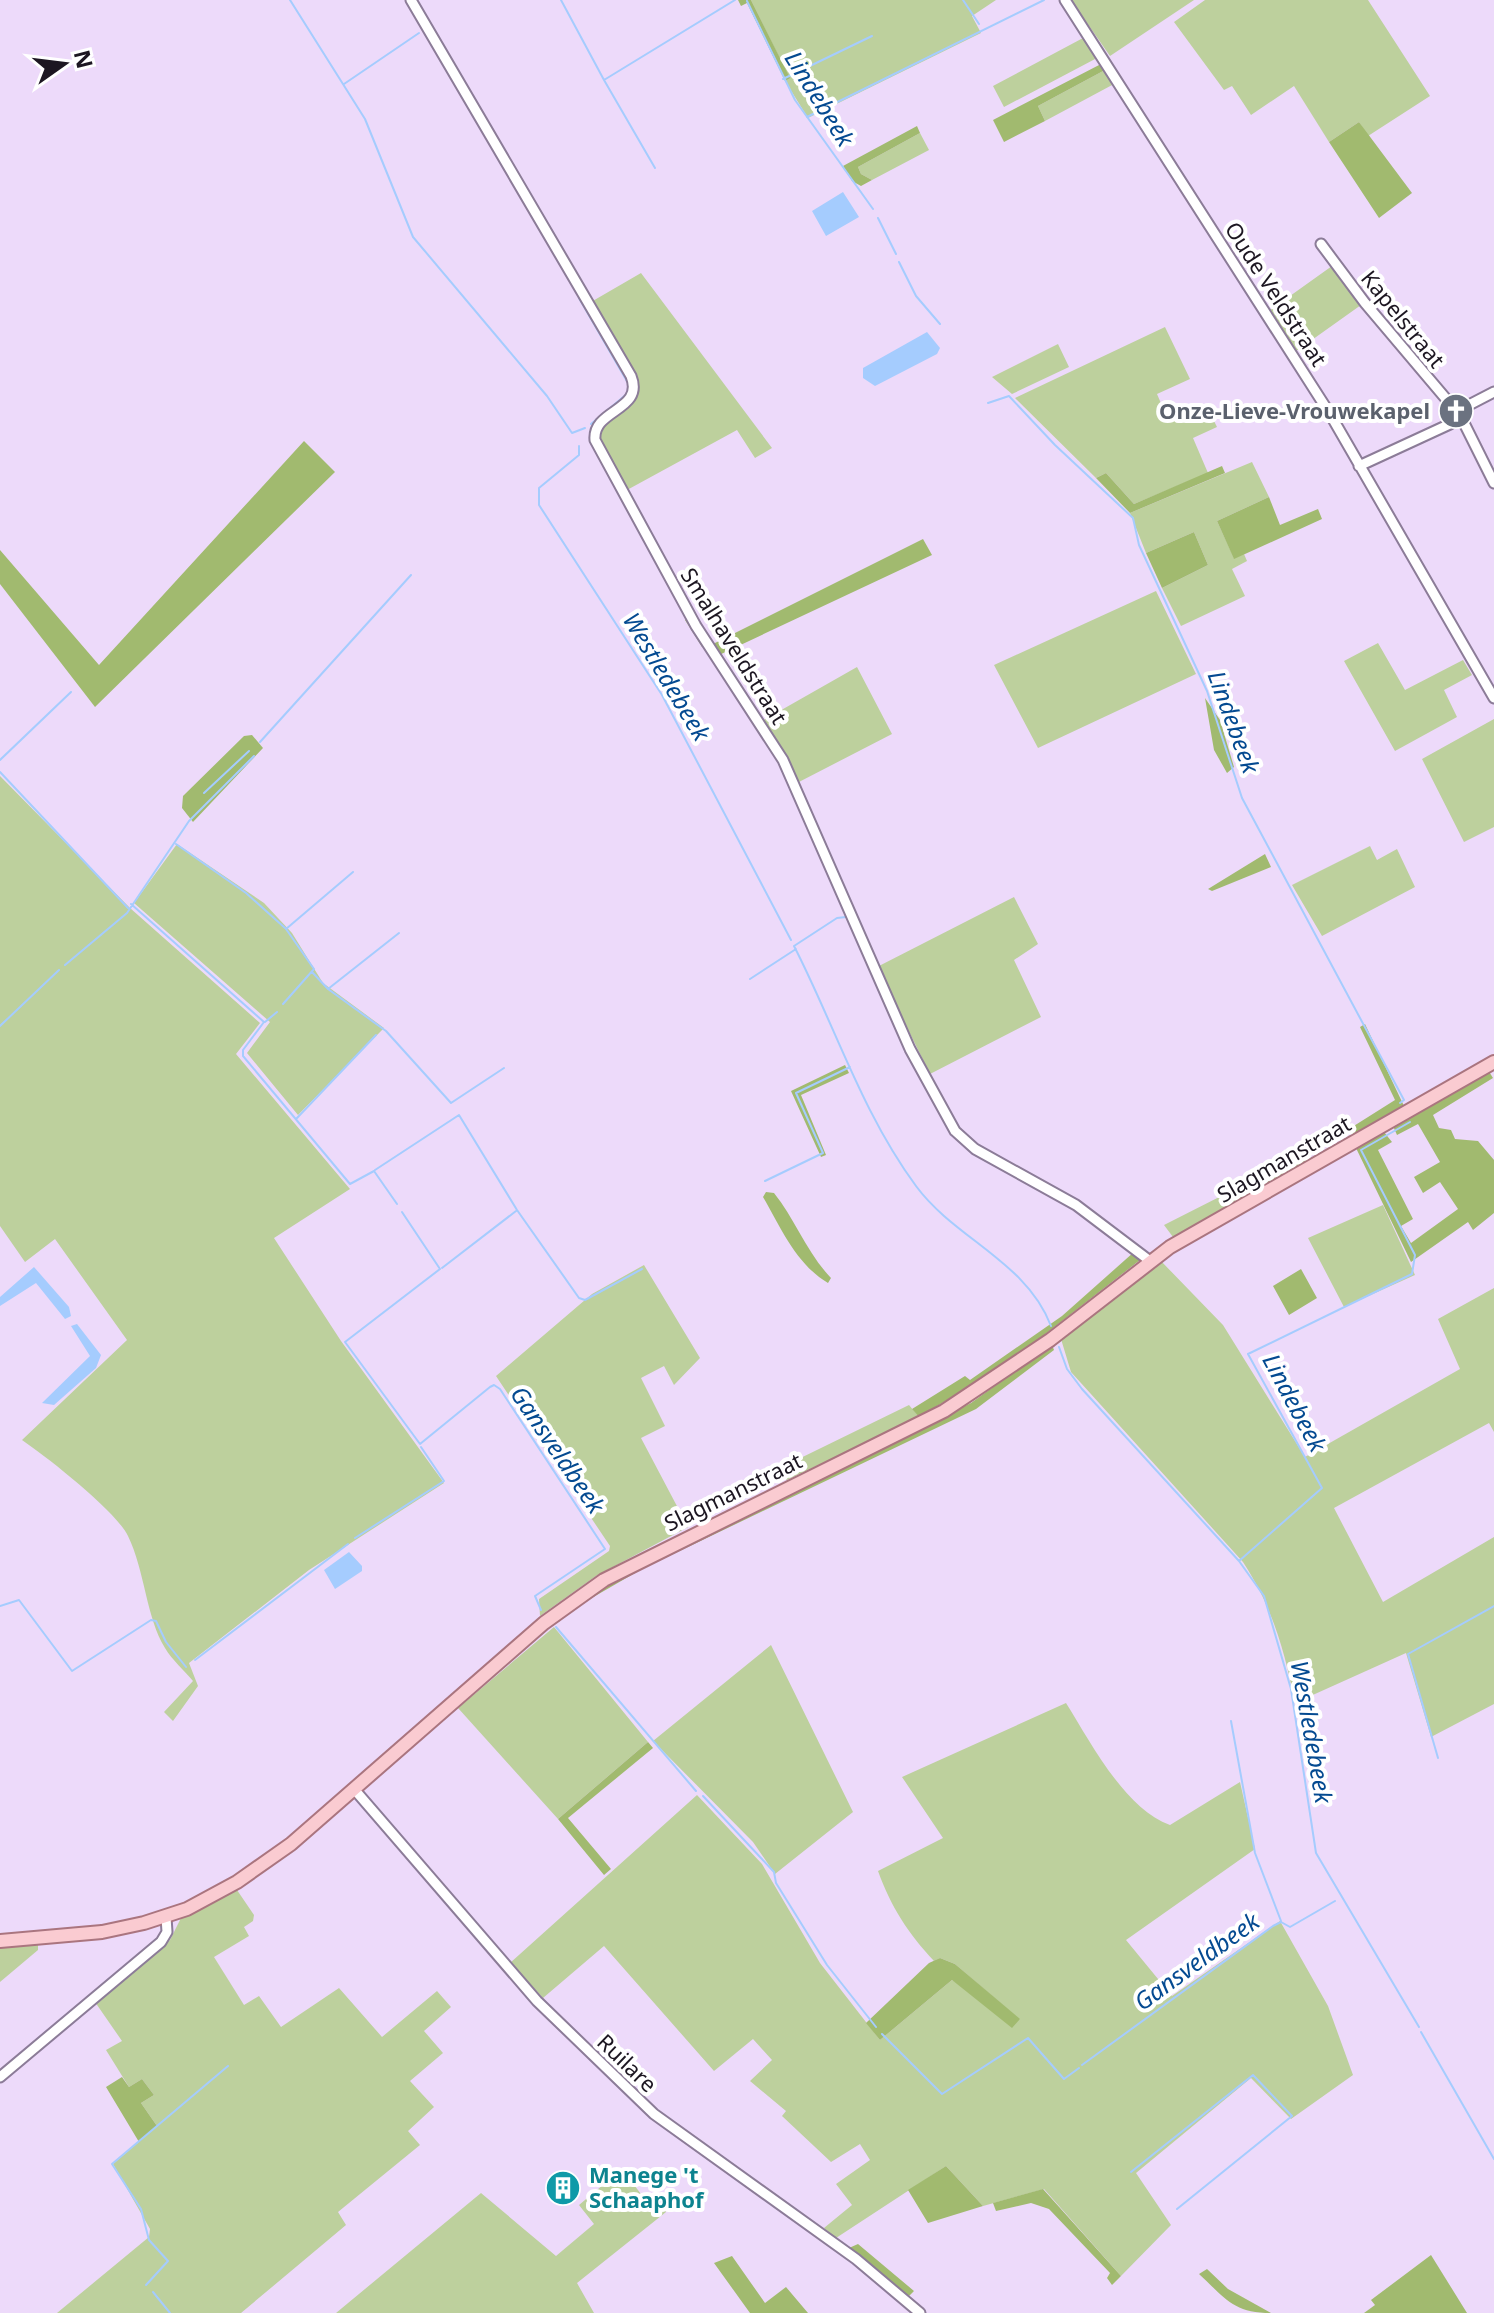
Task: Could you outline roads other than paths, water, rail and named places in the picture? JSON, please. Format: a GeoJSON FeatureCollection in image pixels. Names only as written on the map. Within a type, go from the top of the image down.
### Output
{"type":"FeatureCollection","features":[{"type":"Feature","properties":{"kind":"main road","name":"Slagmanstraat"},"geometry":{"type":"LineString","coordinates":[[0,1941],[102,1932],[166,1917],[205,1901],[253,1872],[354,1789],[544,1623],[604,1580],[963,1399],[1050,1340],[1150,1261],[1494,1062]]}},
{"type":"Feature","properties":{"kind":"street","name":"Smalhaveldstraat"},"geometry":{"type":"LineString","coordinates":[[411,0],[631,376],[635,388],[632,397],[598,424],[595,440],[696,626],[783,760],[910,1049],[955,1131],[975,1149],[1076,1205],[1150,1261]]}},
{"type":"Feature","properties":{"kind":"street","name":"Oude Veldstraat"},"geometry":{"type":"LineString","coordinates":[[1065,0],[1330,414],[1494,698]]}},
{"type":"Feature","properties":{"kind":"street","name":"Kapelstraat"},"geometry":{"type":"LineString","coordinates":[[1321,244],[1422,372],[1447,400],[1462,411],[1494,483]]}},
{"type":"Feature","properties":{"kind":"street"},"geometry":{"type":"LineString","coordinates":[[1359,466],[1450,424],[1462,411],[1494,392]]}},
{"type":"Feature","properties":{"kind":"street","name":"Ruilare"},"geometry":{"type":"LineString","coordinates":[[354,1789],[537,2001],[654,2114],[856,2259],[920,2313]]}},
{"type":"Feature","properties":{"kind":"street"},"geometry":{"type":"LineString","coordinates":[[0,2077],[161,1942],[167,1932],[166,1917]]}},
{"type":"Feature","properties":{"kind":"water"},"geometry":{"type":"Polygon","coordinates":[[[843,192],[859,217],[826,236],[812,211],[843,192]]]}},
{"type":"Feature","properties":{"kind":"water"},"geometry":{"type":"Polygon","coordinates":[[[927,332],[940,348],[937,354],[875,386],[863,378],[863,368],[927,332]]]}},
{"type":"Feature","properties":{"kind":"water"},"geometry":{"type":"Polygon","coordinates":[[[34,1267],[69,1307],[71,1316],[65,1319],[36,1283],[0,1306],[0,1297],[34,1267]]]}},
{"type":"Feature","properties":{"kind":"water"},"geometry":{"type":"Polygon","coordinates":[[[77,1324],[101,1355],[96,1368],[54,1405],[42,1403],[90,1356],[71,1326],[77,1324]]]}},
{"type":"Feature","properties":{"kind":"water"},"geometry":{"type":"Polygon","coordinates":[[[349,1552],[362,1566],[362,1571],[335,1589],[324,1570],[349,1552]]]}},
{"type":"Feature","properties":{"kind":"waterway","name":"Westledebeek"},"geometry":{"type":"LineString","coordinates":[[290,0],[365,119],[413,237],[547,396],[572,433],[585,428]]}},
{"type":"Feature","properties":{"kind":"waterway"},"geometry":{"type":"LineString","coordinates":[[561,0],[604,80],[735,0]]}},
{"type":"Feature","properties":{"kind":"waterway"},"geometry":{"type":"LineString","coordinates":[[963,0],[979,24]]}},
{"type":"Feature","properties":{"kind":"waterway"},"geometry":{"type":"LineString","coordinates":[[807,117],[1044,0]]}},
{"type":"Feature","properties":{"kind":"waterway","name":"Lindebeek"},"geometry":{"type":"LineString","coordinates":[[747,1],[795,100],[873,209]]}},
{"type":"Feature","properties":{"kind":"waterway"},"geometry":{"type":"LineString","coordinates":[[344,84],[419,33]]}},
{"type":"Feature","properties":{"kind":"waterway"},"geometry":{"type":"LineString","coordinates":[[783,79],[872,36]]}},
{"type":"Feature","properties":{"kind":"waterway"},"geometry":{"type":"LineString","coordinates":[[604,80],[655,168]]}},
{"type":"Feature","properties":{"kind":"waterway","name":"Lindebeek"},"geometry":{"type":"LineString","coordinates":[[878,218],[896,254]]}},
{"type":"Feature","properties":{"kind":"waterway","name":"Lindebeek"},"geometry":{"type":"LineString","coordinates":[[899,262],[916,296],[940,324]]}},
{"type":"Feature","properties":{"kind":"waterway"},"geometry":{"type":"LineString","coordinates":[[579,298],[628,383]]}},
{"type":"Feature","properties":{"kind":"waterway"},"geometry":{"type":"LineString","coordinates":[[591,424],[628,393]]}},
{"type":"Feature","properties":{"kind":"waterway","name":"Lindebeek"},"geometry":{"type":"LineString","coordinates":[[988,403],[1009,396],[1055,445],[1133,518],[1139,545],[1207,691],[1242,798],[1404,1100],[1400,1103]]}},
{"type":"Feature","properties":{"kind":"waterway","name":"Westledebeek"},"geometry":{"type":"LineString","coordinates":[[579,446],[579,455],[539,488],[539,505],[662,695],[791,940]]}},
{"type":"Feature","properties":{"kind":"waterway"},"geometry":{"type":"LineString","coordinates":[[260,742],[411,575]]}},
{"type":"Feature","properties":{"kind":"waterway"},"geometry":{"type":"LineString","coordinates":[[0,760],[71,692]]}},
{"type":"Feature","properties":{"kind":"waterway"},"geometry":{"type":"LineString","coordinates":[[204,793],[249,751]]}},
{"type":"Feature","properties":{"kind":"waterway","name":"Gansveldbeek"},"geometry":{"type":"LineString","coordinates":[[65,965],[127,913],[189,821],[254,756]]}},
{"type":"Feature","properties":{"kind":"waterway"},"geometry":{"type":"LineString","coordinates":[[0,772],[128,908]]}},
{"type":"Feature","properties":{"kind":"waterway"},"geometry":{"type":"LineString","coordinates":[[176,844],[246,893],[285,928]]}},
{"type":"Feature","properties":{"kind":"waterway"},"geometry":{"type":"LineString","coordinates":[[283,1004],[314,969],[286,929],[353,872]]}},
{"type":"Feature","properties":{"kind":"waterway","name":"Gansveldbeek"},"geometry":{"type":"LineString","coordinates":[[131,904],[264,1022],[243,1050],[243,1056],[350,1184],[374,1171],[397,1204]]}},
{"type":"Feature","properties":{"kind":"waterway","name":"Westledebeek"},"geometry":{"type":"LineString","coordinates":[[846,917],[837,918],[794,946],[864,1099],[916,1186],[932,1205],[1025,1284],[1040,1303],[1051,1326]]}},
{"type":"Feature","properties":{"kind":"waterway"},"geometry":{"type":"LineString","coordinates":[[312,972],[328,989],[399,933]]}},
{"type":"Feature","properties":{"kind":"waterway"},"geometry":{"type":"LineString","coordinates":[[750,979],[796,949]]}},
{"type":"Feature","properties":{"kind":"waterway","name":"Gansveldbeek"},"geometry":{"type":"LineString","coordinates":[[0,1026],[59,970]]}},
{"type":"Feature","properties":{"kind":"waterway"},"geometry":{"type":"LineString","coordinates":[[328,989],[386,1031],[451,1103],[504,1068]]}},
{"type":"Feature","properties":{"kind":"waterway"},"geometry":{"type":"LineString","coordinates":[[265,1022],[277,1012]]}},
{"type":"Feature","properties":{"kind":"waterway"},"geometry":{"type":"LineString","coordinates":[[297,1118],[376,1035]]}},
{"type":"Feature","properties":{"kind":"waterway"},"geometry":{"type":"LineString","coordinates":[[765,1181],[823,1153],[796,1093],[850,1067]]}},
{"type":"Feature","properties":{"kind":"waterway"},"geometry":{"type":"LineString","coordinates":[[375,1170],[459,1115],[517,1210],[579,1298],[585,1300],[642,1269]]}},
{"type":"Feature","properties":{"kind":"waterway","name":"Lindebeek"},"geometry":{"type":"LineString","coordinates":[[1239,1561],[1322,1488],[1248,1354],[1412,1274],[1415,1255],[1361,1150],[1410,1122]]}},
{"type":"Feature","properties":{"kind":"waterway"},"geometry":{"type":"LineString","coordinates":[[442,1268],[516,1211]]}},
{"type":"Feature","properties":{"kind":"waterway","name":"Gansveldbeek"},"geometry":{"type":"LineString","coordinates":[[402,1212],[440,1269],[345,1342],[420,1444],[490,1387],[494,1385],[500,1389],[605,1549],[535,1596],[541,1610]]}},
{"type":"Feature","properties":{"kind":"waterway","name":"Westledebeek"},"geometry":{"type":"LineString","coordinates":[[1059,1347],[1067,1369],[1082,1389],[1239,1561],[1264,1596],[1291,1689],[1316,1853],[1419,2027]]}},
{"type":"Feature","properties":{"kind":"waterway"},"geometry":{"type":"LineString","coordinates":[[355,1538],[444,1481],[421,1447]]}},
{"type":"Feature","properties":{"kind":"waterway"},"geometry":{"type":"LineString","coordinates":[[195,1660],[348,1544]]}},
{"type":"Feature","properties":{"kind":"waterway"},"geometry":{"type":"LineString","coordinates":[[0,1606],[19,1600],[72,1671],[151,1620],[156,1621],[166,1642],[186,1667]]}},
{"type":"Feature","properties":{"kind":"waterway"},"geometry":{"type":"LineString","coordinates":[[1438,1758],[1408,1654],[1494,1606]]}},
{"type":"Feature","properties":{"kind":"waterway","name":"Gansveldbeek"},"geometry":{"type":"LineString","coordinates":[[556,1627],[696,1791]]}},
{"type":"Feature","properties":{"kind":"waterway"},"geometry":{"type":"LineString","coordinates":[[1231,1721],[1255,1853],[1281,1921]]}},
{"type":"Feature","properties":{"kind":"waterway","name":"Gansveldbeek"},"geometry":{"type":"LineString","coordinates":[[703,1796],[774,1872],[776,1883],[827,1965],[876,2027]]}},
{"type":"Feature","properties":{"kind":"waterway","name":"Gansveldbeek"},"geometry":{"type":"LineString","coordinates":[[1082,2065],[1273,1926],[1281,1922],[1290,1927],[1335,1901]]}},
{"type":"Feature","properties":{"kind":"waterway","name":"Westledebeek"},"geometry":{"type":"LineString","coordinates":[[1421,2032],[1494,2159]]}},
{"type":"Feature","properties":{"kind":"waterway","name":"Gansveldbeek"},"geometry":{"type":"LineString","coordinates":[[882,2034],[942,2094],[1028,2038],[1064,2079],[1079,2068]]}},
{"type":"Feature","properties":{"kind":"waterway"},"geometry":{"type":"LineString","coordinates":[[146,2285],[168,2261],[149,2240],[141,2209],[112,2164],[228,2066]]}},
{"type":"Feature","properties":{"kind":"waterway"},"geometry":{"type":"LineString","coordinates":[[1131,2172],[1253,2075],[1292,2116],[1177,2209]]}},
{"type":"Feature","properties":{"kind":"waterway"},"geometry":{"type":"LineString","coordinates":[[153,2292],[170,2313]]}},
{"type":"Feature","properties":{"kind":"place","name":"Onze-Lieve-Vrouwekapel"},"geometry":{"type":"Point","coordinates":[1456,411]}},
{"type":"Feature","properties":{"kind":"place","name":"Manege 't Schaaphof"},"geometry":{"type":"Point","coordinates":[563,2188]}}]}
